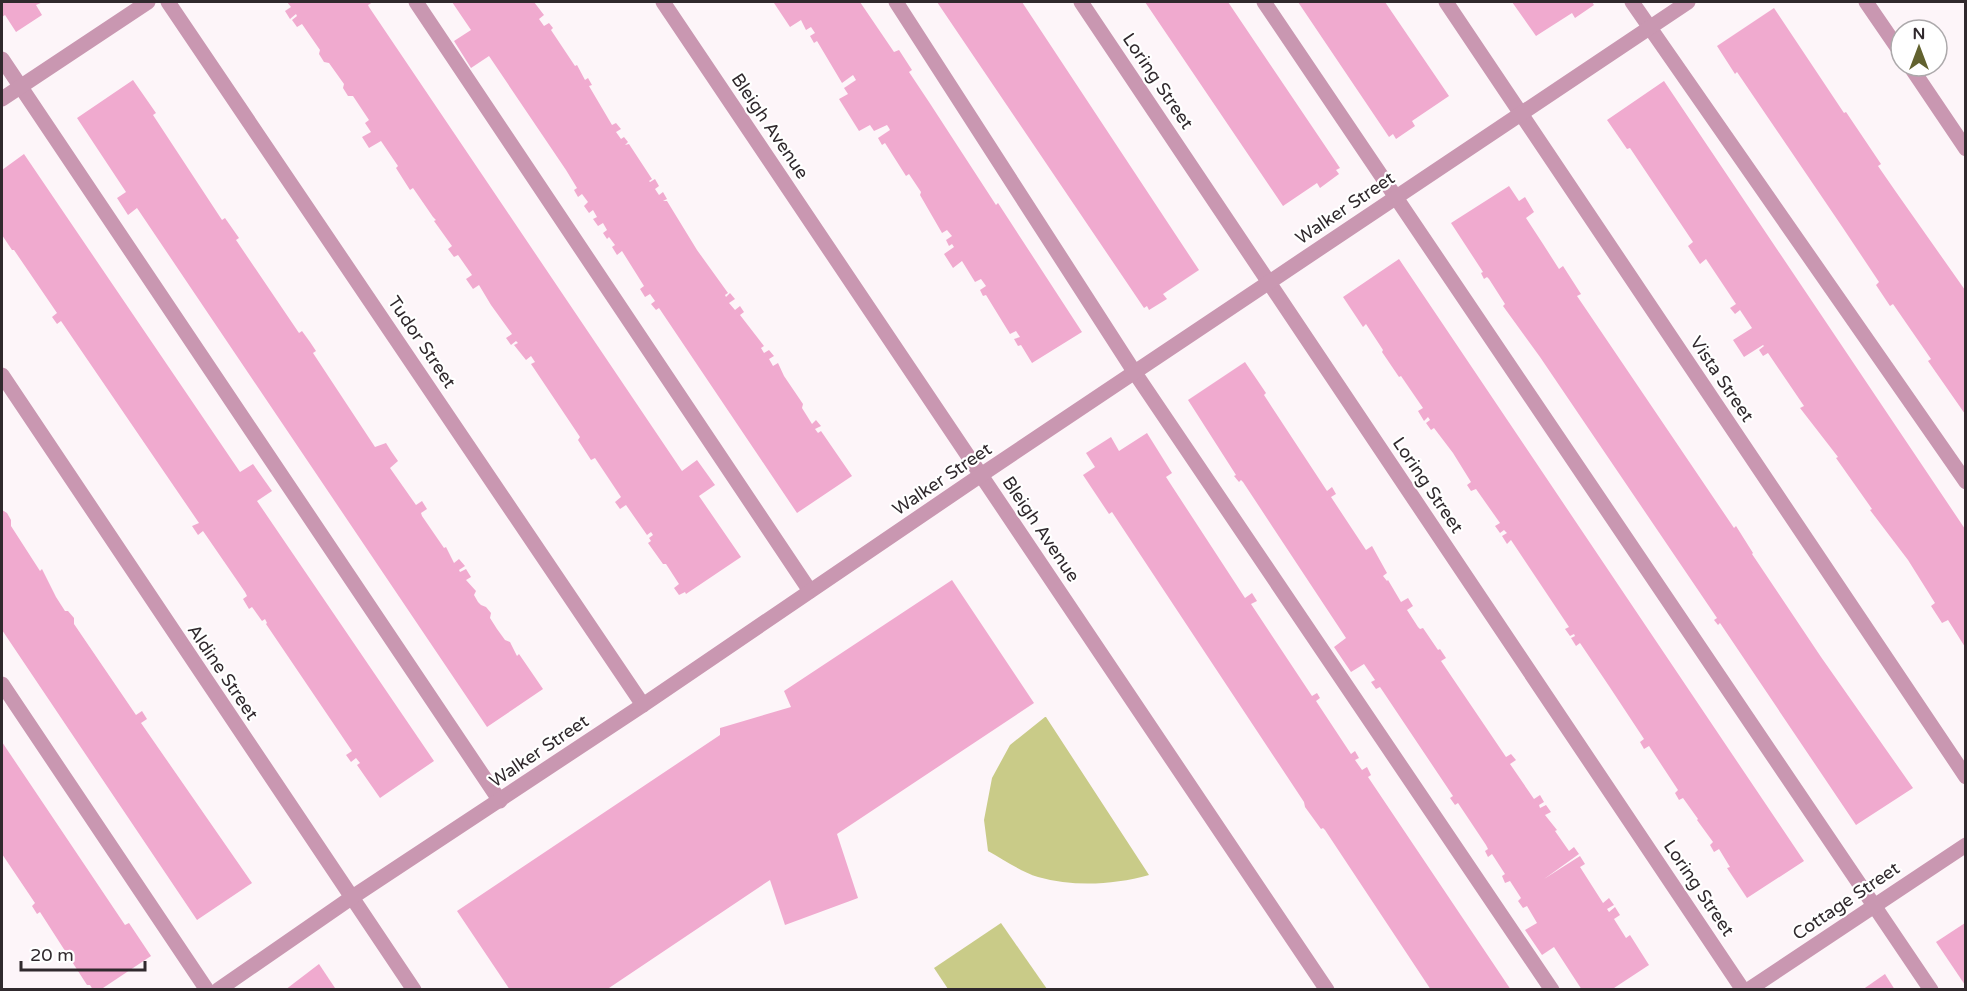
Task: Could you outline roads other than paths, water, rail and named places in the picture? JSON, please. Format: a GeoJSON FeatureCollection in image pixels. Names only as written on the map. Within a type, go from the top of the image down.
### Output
{"type":"FeatureCollection","features":[{"type":"Feature","properties":{"kind":"street"},"geometry":{"type":"LineString","coordinates":[[2,99],[148,2]]}},
{"type":"Feature","properties":{"kind":"street","name":"Tudor Street"},"geometry":{"type":"LineString","coordinates":[[168,2],[643,705]]}},
{"type":"Feature","properties":{"kind":"street"},"geometry":{"type":"LineString","coordinates":[[416,2],[810,591]]}},
{"type":"Feature","properties":{"kind":"street","name":"Bleigh Avenue"},"geometry":{"type":"LineString","coordinates":[[663,2],[1327,990]]}},
{"type":"Feature","properties":{"kind":"street"},"geometry":{"type":"LineString","coordinates":[[896,2],[1135,373],[1552,990]]}},
{"type":"Feature","properties":{"kind":"street","name":"Loring Street"},"geometry":{"type":"LineString","coordinates":[[1081,2],[1743,990]]}},
{"type":"Feature","properties":{"kind":"street"},"geometry":{"type":"LineString","coordinates":[[1264,2],[1931,990]]}},
{"type":"Feature","properties":{"kind":"street","name":"Vista Street"},"geometry":{"type":"LineString","coordinates":[[1446,2],[1965,777]]}},
{"type":"Feature","properties":{"kind":"street"},"geometry":{"type":"LineString","coordinates":[[1632,2],[1965,482]]}},
{"type":"Feature","properties":{"kind":"street","name":"Walker Street"},"geometry":{"type":"LineString","coordinates":[[218,990],[351,898],[500,801],[981,475],[1688,2]]}},
{"type":"Feature","properties":{"kind":"street"},"geometry":{"type":"LineString","coordinates":[[1866,2],[1889,36]]}},
{"type":"Feature","properties":{"kind":"street"},"geometry":{"type":"LineString","coordinates":[[2,59],[500,801]]}},
{"type":"Feature","properties":{"kind":"street"},"geometry":{"type":"LineString","coordinates":[[1918,78],[1965,149]]}},
{"type":"Feature","properties":{"kind":"street","name":"Aldine Street"},"geometry":{"type":"LineString","coordinates":[[2,375],[414,990]]}},
{"type":"Feature","properties":{"kind":"street"},"geometry":{"type":"LineString","coordinates":[[2,684],[207,990]]}},
{"type":"Feature","properties":{"kind":"street","name":"Cottage Street"},"geometry":{"type":"LineString","coordinates":[[1748,990],[1965,845]]}}]}
